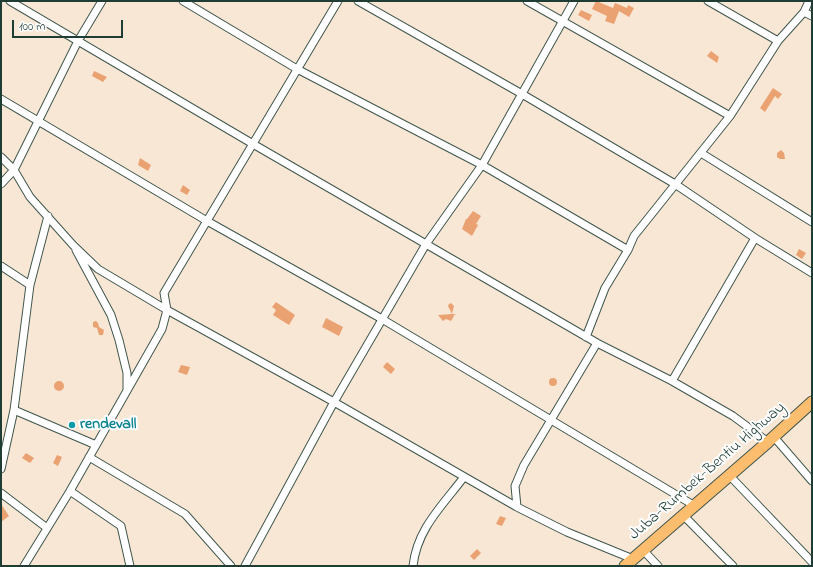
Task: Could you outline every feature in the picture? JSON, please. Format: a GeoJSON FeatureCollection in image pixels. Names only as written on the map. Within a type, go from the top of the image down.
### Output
{"type":"FeatureCollection","features":[{"type":"Feature","properties":{"kind":"main road","name":"Juba-Rumbek-Bentiu Highway"},"geometry":{"type":"LineString","coordinates":[[629,562],[811,405]]}},
{"type":"Feature","properties":{"kind":"street"},"geometry":{"type":"LineString","coordinates":[[10,1],[586,337],[672,381],[733,416],[771,440],[812,481]]}},
{"type":"Feature","properties":{"kind":"street"},"geometry":{"type":"LineString","coordinates":[[1,184],[14,170],[78,41],[102,1]]}},
{"type":"Feature","properties":{"kind":"street"},"geometry":{"type":"LineString","coordinates":[[183,1],[297,69],[482,165],[628,250]]}},
{"type":"Feature","properties":{"kind":"street"},"geometry":{"type":"LineString","coordinates":[[24,566],[70,491],[162,329],[167,310],[164,293],[338,1]]}},
{"type":"Feature","properties":{"kind":"street"},"geometry":{"type":"LineString","coordinates":[[358,1],[522,94],[675,184],[755,238],[812,273]]}},
{"type":"Feature","properties":{"kind":"street"},"geometry":{"type":"LineString","coordinates":[[527,1],[730,116]]}},
{"type":"Feature","properties":{"kind":"street"},"geometry":{"type":"LineString","coordinates":[[245,566],[334,402],[382,319],[426,244],[482,165],[574,1]]}},
{"type":"Feature","properties":{"kind":"street"},"geometry":{"type":"LineString","coordinates":[[708,1],[778,41]]}},
{"type":"Feature","properties":{"kind":"street"},"geometry":{"type":"LineString","coordinates":[[586,337],[605,288],[628,250],[634,236],[730,116],[778,41],[804,12],[808,1]]}},
{"type":"Feature","properties":{"kind":"street"},"geometry":{"type":"LineString","coordinates":[[804,12],[812,16]]}},
{"type":"Feature","properties":{"kind":"street"},"geometry":{"type":"LineString","coordinates":[[1,99],[207,221],[382,319],[695,506]]}},
{"type":"Feature","properties":{"kind":"street"},"geometry":{"type":"LineString","coordinates":[[701,153],[812,222]]}},
{"type":"Feature","properties":{"kind":"street"},"geometry":{"type":"LineString","coordinates":[[1,157],[14,170],[30,197],[73,245],[98,269],[167,310],[334,402],[517,507],[629,562]]}},
{"type":"Feature","properties":{"kind":"street"},"geometry":{"type":"LineString","coordinates":[[1,469],[14,410],[30,285],[48,216]]}},
{"type":"Feature","properties":{"kind":"street"},"geometry":{"type":"LineString","coordinates":[[672,381],[755,238]]}},
{"type":"Feature","properties":{"kind":"street"},"geometry":{"type":"LineString","coordinates":[[73,245],[111,315],[127,373],[127,391]]}},
{"type":"Feature","properties":{"kind":"street"},"geometry":{"type":"LineString","coordinates":[[1,266],[30,285]]}},
{"type":"Feature","properties":{"kind":"street"},"geometry":{"type":"LineString","coordinates":[[517,507],[515,486],[524,465],[597,343]]}},
{"type":"Feature","properties":{"kind":"street"},"geometry":{"type":"LineString","coordinates":[[14,410],[96,445]]}},
{"type":"Feature","properties":{"kind":"street"},"geometry":{"type":"LineString","coordinates":[[89,457],[185,514],[230,566]]}},
{"type":"Feature","properties":{"kind":"street"},"geometry":{"type":"LineString","coordinates":[[729,475],[812,562]]}},
{"type":"Feature","properties":{"kind":"street"},"geometry":{"type":"LineString","coordinates":[[413,566],[415,551],[424,528],[464,477]]}},
{"type":"Feature","properties":{"kind":"street"},"geometry":{"type":"LineString","coordinates":[[70,491],[121,526],[130,566]]}},
{"type":"Feature","properties":{"kind":"street"},"geometry":{"type":"LineString","coordinates":[[1,493],[47,528]]}},
{"type":"Feature","properties":{"kind":"street"},"geometry":{"type":"LineString","coordinates":[[684,516],[733,566]]}},
{"type":"Feature","properties":{"kind":"street"},"geometry":{"type":"LineString","coordinates":[[643,550],[658,566]]}},
{"type":"Feature","properties":{"kind":"building"},"geometry":{"type":"Polygon","coordinates":[[[596,1],[613,8],[615,3],[627,8],[628,5],[634,8],[629,17],[619,11],[614,24],[605,21],[607,16],[592,9],[596,1]]]}},
{"type":"Feature","properties":{"kind":"building"},"geometry":{"type":"Polygon","coordinates":[[[581,10],[592,15],[589,21],[578,15],[581,10]]]}},
{"type":"Feature","properties":{"kind":"building"},"geometry":{"type":"Polygon","coordinates":[[[711,51],[719,57],[717,63],[707,56],[711,51]]]}},
{"type":"Feature","properties":{"kind":"building"},"geometry":{"type":"Polygon","coordinates":[[[94,71],[107,77],[103,82],[92,76],[94,71]]]}},
{"type":"Feature","properties":{"kind":"building"},"geometry":{"type":"Polygon","coordinates":[[[773,88],[782,94],[778,99],[775,96],[765,112],[760,108],[773,88]]]}},
{"type":"Feature","properties":{"kind":"building"},"geometry":{"type":"Polygon","coordinates":[[[781,150],[784,153],[785,159],[780,159],[777,157],[777,153],[781,150]]]}},
{"type":"Feature","properties":{"kind":"building"},"geometry":{"type":"Polygon","coordinates":[[[140,158],[151,165],[148,171],[138,165],[140,158]]]}},
{"type":"Feature","properties":{"kind":"building"},"geometry":{"type":"Polygon","coordinates":[[[183,185],[190,190],[187,195],[180,191],[183,185]]]}},
{"type":"Feature","properties":{"kind":"building"},"geometry":{"type":"Polygon","coordinates":[[[473,211],[481,216],[476,224],[478,225],[472,236],[462,229],[466,219],[473,211]]]}},
{"type":"Feature","properties":{"kind":"building"},"geometry":{"type":"Polygon","coordinates":[[[799,249],[806,253],[802,259],[796,255],[799,249]]]}},
{"type":"Feature","properties":{"kind":"building"},"geometry":{"type":"Polygon","coordinates":[[[276,302],[295,315],[289,325],[273,315],[276,310],[272,307],[276,302]]]}},
{"type":"Feature","properties":{"kind":"building"},"geometry":{"type":"Polygon","coordinates":[[[451,303],[454,306],[452,314],[448,306],[451,303]]]}},
{"type":"Feature","properties":{"kind":"building"},"geometry":{"type":"Polygon","coordinates":[[[456,314],[453,316],[451,321],[446,319],[443,321],[438,315],[456,314]]]}},
{"type":"Feature","properties":{"kind":"building"},"geometry":{"type":"Polygon","coordinates":[[[326,318],[343,327],[339,336],[322,327],[326,318]]]}},
{"type":"Feature","properties":{"kind":"building"},"geometry":{"type":"Polygon","coordinates":[[[96,321],[99,327],[104,330],[103,335],[99,335],[97,328],[93,327],[93,322],[96,321]]]}},
{"type":"Feature","properties":{"kind":"building"},"geometry":{"type":"Polygon","coordinates":[[[387,362],[395,369],[391,374],[383,367],[387,362]]]}},
{"type":"Feature","properties":{"kind":"building"},"geometry":{"type":"Polygon","coordinates":[[[181,365],[190,367],[187,375],[178,372],[181,365]]]}},
{"type":"Feature","properties":{"kind":"building"},"geometry":{"type":"Polygon","coordinates":[[[551,378],[555,378],[557,382],[555,386],[551,386],[549,384],[549,380],[551,378]]]}},
{"type":"Feature","properties":{"kind":"building"},"geometry":{"type":"Polygon","coordinates":[[[59,381],[64,386],[59,391],[54,386],[59,381]]]}},
{"type":"Feature","properties":{"kind":"building"},"geometry":{"type":"Polygon","coordinates":[[[26,453],[34,458],[30,463],[22,458],[26,453]]]}},
{"type":"Feature","properties":{"kind":"building"},"geometry":{"type":"Polygon","coordinates":[[[57,455],[62,457],[58,466],[53,463],[57,455]]]}},
{"type":"Feature","properties":{"kind":"building"},"geometry":{"type":"Polygon","coordinates":[[[1,504],[9,516],[1,522],[1,504]]]}},
{"type":"Feature","properties":{"kind":"building"},"geometry":{"type":"Polygon","coordinates":[[[500,516],[506,518],[502,526],[496,524],[500,516]]]}},
{"type":"Feature","properties":{"kind":"building"},"geometry":{"type":"Polygon","coordinates":[[[477,549],[481,553],[474,560],[470,556],[477,549]]]}},
{"type":"Feature","properties":{"kind":"place","name":"rendevall"},"geometry":{"type":"Point","coordinates":[72,425]}}]}
